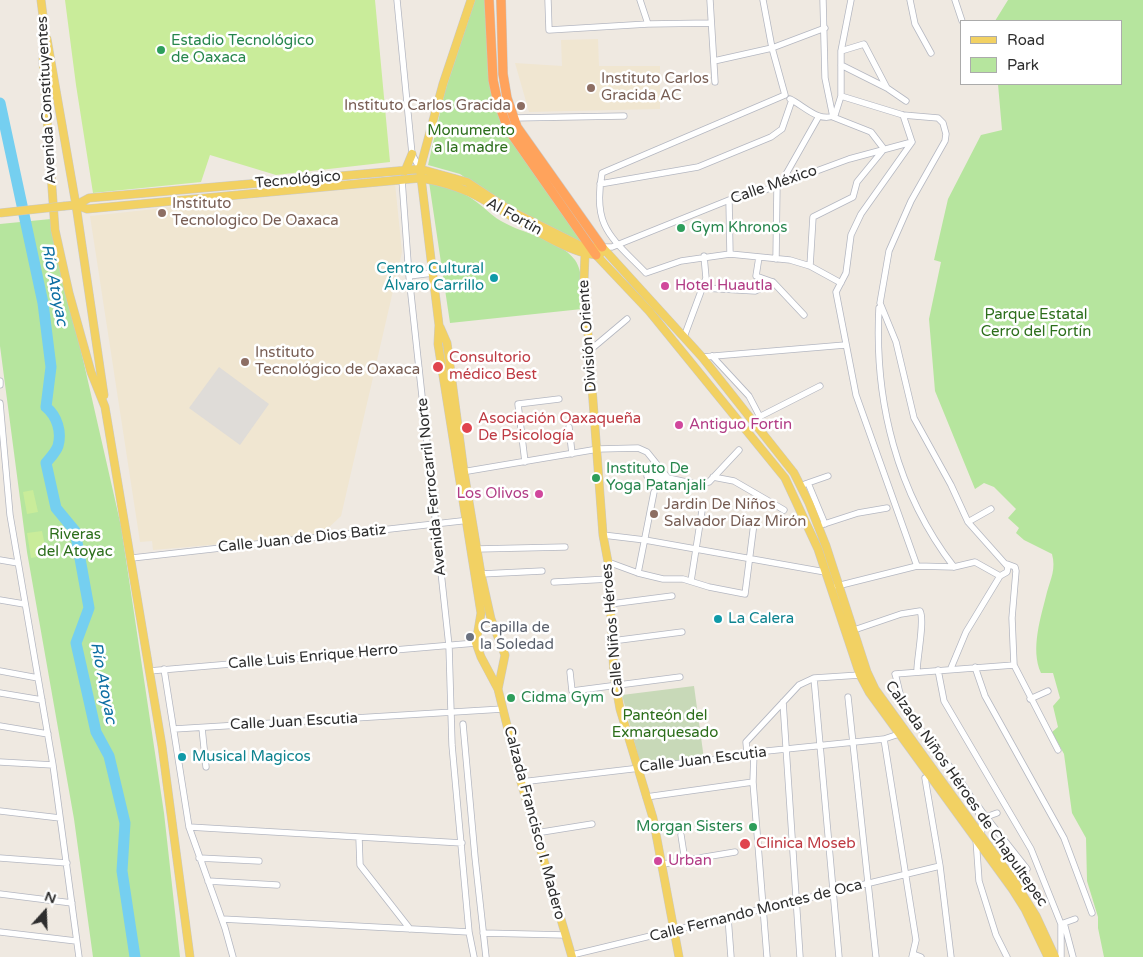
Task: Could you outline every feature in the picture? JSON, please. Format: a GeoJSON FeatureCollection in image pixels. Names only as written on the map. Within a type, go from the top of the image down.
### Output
{"type":"FeatureCollection","features":[{"type":"Feature","properties":{"kind":"highway"},"geometry":{"type":"LineString","coordinates":[[490,0],[490,62],[497,99],[504,118],[514,139],[589,250]]}},
{"type":"Feature","properties":{"kind":"highway"},"geometry":{"type":"LineString","coordinates":[[500,0],[503,74],[507,98],[514,118],[522,136],[587,227],[610,248]]}},
{"type":"Feature","properties":{"kind":"main road","name":"Avenida Constituyentes"},"geometry":{"type":"LineString","coordinates":[[41,0],[44,24],[43,61],[56,230],[69,293],[90,372],[105,407]]}},
{"type":"Feature","properties":{"kind":"main road","name":"Calzada Francisco I. Madero"},"geometry":{"type":"LineString","coordinates":[[471,0],[452,54],[421,174],[439,325],[447,343],[461,472],[481,613],[476,643],[481,657],[498,689],[536,833],[572,956]]}},
{"type":"Feature","properties":{"kind":"main road"},"geometry":{"type":"LineString","coordinates":[[44,24],[76,205],[105,407],[132,558],[162,746],[190,957]]}},
{"type":"Feature","properties":{"kind":"main road"},"geometry":{"type":"LineString","coordinates":[[405,171],[412,154]]}},
{"type":"Feature","properties":{"kind":"main road","name":"Tecnológico"},"geometry":{"type":"LineString","coordinates":[[76,205],[89,198],[405,171],[421,174]]}},
{"type":"Feature","properties":{"kind":"main road","name":"Al Fortín"},"geometry":{"type":"LineString","coordinates":[[421,174],[467,182],[511,211],[589,250]]}},
{"type":"Feature","properties":{"kind":"main road","name":"Tecnológico"},"geometry":{"type":"LineString","coordinates":[[76,205],[87,209],[402,180],[421,174]]}},
{"type":"Feature","properties":{"kind":"main road"},"geometry":{"type":"LineString","coordinates":[[303,180],[304,189]]}},
{"type":"Feature","properties":{"kind":"main road"},"geometry":{"type":"LineString","coordinates":[[175,191],[176,201]]}},
{"type":"Feature","properties":{"kind":"main road"},"geometry":{"type":"LineString","coordinates":[[0,213],[76,205]]}},
{"type":"Feature","properties":{"kind":"main road"},"geometry":{"type":"LineString","coordinates":[[589,250],[610,248]]}},
{"type":"Feature","properties":{"kind":"main road","name":"Calzada Niños Héroes de Chapultepec"},"geometry":{"type":"LineString","coordinates":[[610,248],[684,337],[756,418],[804,485],[821,525],[838,586],[875,689],[978,837],[1025,909],[1048,957]]}},
{"type":"Feature","properties":{"kind":"main road","name":"División Oriente"},"geometry":{"type":"LineString","coordinates":[[589,250],[584,280],[603,535]]}},
{"type":"Feature","properties":{"kind":"main road","name":"Calzada Niños Héroes de Chapultepec"},"geometry":{"type":"LineString","coordinates":[[589,250],[649,311],[785,478],[800,507],[825,572],[860,675],[869,692],[1036,916],[1055,957]]}},
{"type":"Feature","properties":{"kind":"main road","name":"Calzada Francisco I. Madero"},"geometry":{"type":"LineString","coordinates":[[469,520],[477,549],[491,619],[505,655],[498,689]]}},
{"type":"Feature","properties":{"kind":"main road","name":"Calle Niños Héroes"},"geometry":{"type":"LineString","coordinates":[[603,535],[608,562],[616,686],[636,768],[646,797],[663,864],[679,957]]}},
{"type":"Feature","properties":{"kind":"main road"},"geometry":{"type":"LineString","coordinates":[[480,620],[491,619]]}},
{"type":"Feature","properties":{"kind":"street"},"geometry":{"type":"LineString","coordinates":[[397,0],[412,154],[421,174]]}},
{"type":"Feature","properties":{"kind":"street"},"geometry":{"type":"LineString","coordinates":[[548,0],[549,30],[648,24],[711,23]]}},
{"type":"Feature","properties":{"kind":"street"},"geometry":{"type":"LineString","coordinates":[[640,0],[648,24]]}},
{"type":"Feature","properties":{"kind":"street"},"geometry":{"type":"LineString","coordinates":[[710,0],[715,82]]}},
{"type":"Feature","properties":{"kind":"street"},"geometry":{"type":"LineString","coordinates":[[763,0],[772,48],[785,95],[818,116],[833,117],[871,132],[884,149],[856,182],[853,197],[812,217],[810,266]]}},
{"type":"Feature","properties":{"kind":"street"},"geometry":{"type":"LineString","coordinates":[[823,0],[826,28],[825,78],[833,117]]}},
{"type":"Feature","properties":{"kind":"street"},"geometry":{"type":"LineString","coordinates":[[833,117],[841,96],[841,51],[851,0]]}},
{"type":"Feature","properties":{"kind":"street"},"geometry":{"type":"LineString","coordinates":[[910,0],[915,24],[930,53]]}},
{"type":"Feature","properties":{"kind":"street"},"geometry":{"type":"LineString","coordinates":[[955,0],[962,20]]}},
{"type":"Feature","properties":{"kind":"street"},"geometry":{"type":"LineString","coordinates":[[714,61],[772,48],[826,28]]}},
{"type":"Feature","properties":{"kind":"street"},"geometry":{"type":"LineString","coordinates":[[841,51],[864,44],[887,88]]}},
{"type":"Feature","properties":{"kind":"street"},"geometry":{"type":"LineString","coordinates":[[841,66],[887,88],[906,101]]}},
{"type":"Feature","properties":{"kind":"street"},"geometry":{"type":"LineString","coordinates":[[785,95],[618,165],[602,174],[598,211],[610,235],[610,248],[646,273],[681,261],[704,256],[730,254],[790,260],[810,266],[841,283]]}},
{"type":"Feature","properties":{"kind":"street"},"geometry":{"type":"LineString","coordinates":[[841,96],[903,115],[938,118],[943,123],[946,134],[942,150],[911,201],[889,251],[880,303],[877,347],[881,381],[894,450],[916,507],[934,541],[954,567]]}},
{"type":"Feature","properties":{"kind":"street"},"geometry":{"type":"LineString","coordinates":[[600,184],[698,166],[771,137],[782,128],[792,100]]}},
{"type":"Feature","properties":{"kind":"street"},"geometry":{"type":"LineString","coordinates":[[903,115],[912,142],[861,214],[852,235],[846,273],[836,292],[851,376],[917,566]]}},
{"type":"Feature","properties":{"kind":"street"},"geometry":{"type":"LineString","coordinates":[[514,118],[624,116]]}},
{"type":"Feature","properties":{"kind":"street"},"geometry":{"type":"LineString","coordinates":[[776,259],[779,185],[818,116]]}},
{"type":"Feature","properties":{"kind":"street","name":"Calle México"},"geometry":{"type":"LineString","coordinates":[[610,248],[728,200],[779,185],[884,149],[912,142]]}},
{"type":"Feature","properties":{"kind":"street","name":"Avenida Ferrocarril Norte"},"geometry":{"type":"LineString","coordinates":[[402,180],[409,276],[449,646],[452,744],[474,957]]}},
{"type":"Feature","properties":{"kind":"street"},"geometry":{"type":"LineString","coordinates":[[728,200],[730,254]]}},
{"type":"Feature","properties":{"kind":"street","name":"División Oriente"},"geometry":{"type":"LineString","coordinates":[[587,227],[589,250]]}},
{"type":"Feature","properties":{"kind":"street"},"geometry":{"type":"LineString","coordinates":[[684,337],[706,278],[704,256]]}},
{"type":"Feature","properties":{"kind":"street"},"geometry":{"type":"LineString","coordinates":[[759,257],[756,276],[773,282],[804,315]]}},
{"type":"Feature","properties":{"kind":"street"},"geometry":{"type":"LineString","coordinates":[[409,276],[433,273]]}},
{"type":"Feature","properties":{"kind":"street"},"geometry":{"type":"LineString","coordinates":[[703,288],[755,291],[773,282]]}},
{"type":"Feature","properties":{"kind":"street"},"geometry":{"type":"LineString","coordinates":[[880,303],[896,342],[914,418],[968,522],[1007,564],[1015,567],[1012,618],[1014,665],[1058,750]]}},
{"type":"Feature","properties":{"kind":"street"},"geometry":{"type":"LineString","coordinates":[[589,351],[626,319]]}},
{"type":"Feature","properties":{"kind":"street"},"geometry":{"type":"LineString","coordinates":[[702,357],[845,345]]}},
{"type":"Feature","properties":{"kind":"street"},"geometry":{"type":"LineString","coordinates":[[712,356],[749,396],[756,418],[820,386]]}},
{"type":"Feature","properties":{"kind":"street"},"geometry":{"type":"LineString","coordinates":[[510,405],[560,399]]}},
{"type":"Feature","properties":{"kind":"street"},"geometry":{"type":"LineString","coordinates":[[0,403],[10,515],[53,765],[79,957]]}},
{"type":"Feature","properties":{"kind":"street"},"geometry":{"type":"LineString","coordinates":[[518,404],[524,462]]}},
{"type":"Feature","properties":{"kind":"street"},"geometry":{"type":"LineString","coordinates":[[569,427],[572,454]]}},
{"type":"Feature","properties":{"kind":"street"},"geometry":{"type":"LineString","coordinates":[[461,472],[598,449],[638,448],[647,452],[668,478]]}},
{"type":"Feature","properties":{"kind":"street"},"geometry":{"type":"LineString","coordinates":[[647,476],[696,484],[710,482],[739,450]]}},
{"type":"Feature","properties":{"kind":"street"},"geometry":{"type":"LineString","coordinates":[[804,485],[828,476]]}},
{"type":"Feature","properties":{"kind":"street"},"geometry":{"type":"LineString","coordinates":[[714,477],[734,481],[784,510]]}},
{"type":"Feature","properties":{"kind":"street"},"geometry":{"type":"LineString","coordinates":[[638,573],[654,492]]}},
{"type":"Feature","properties":{"kind":"street"},"geometry":{"type":"LineString","coordinates":[[691,581],[694,548],[703,504]]}},
{"type":"Feature","properties":{"kind":"street"},"geometry":{"type":"LineString","coordinates":[[821,525],[858,513],[887,508]]}},
{"type":"Feature","properties":{"kind":"street"},"geometry":{"type":"LineString","coordinates":[[968,522],[991,509]]}},
{"type":"Feature","properties":{"kind":"street","name":"Calle Juan de Dios Batiz"},"geometry":{"type":"LineString","coordinates":[[132,558],[469,520]]}},
{"type":"Feature","properties":{"kind":"street"},"geometry":{"type":"LineString","coordinates":[[608,562],[638,573],[663,579],[691,581],[709,588],[745,594],[754,523]]}},
{"type":"Feature","properties":{"kind":"street"},"geometry":{"type":"LineString","coordinates":[[603,535],[694,548],[825,572]]}},
{"type":"Feature","properties":{"kind":"street"},"geometry":{"type":"LineString","coordinates":[[477,549],[565,548]]}},
{"type":"Feature","properties":{"kind":"street"},"geometry":{"type":"LineString","coordinates":[[0,560],[18,563]]}},
{"type":"Feature","properties":{"kind":"street"},"geometry":{"type":"LineString","coordinates":[[838,586],[917,566],[954,567],[975,562],[1000,576]]}},
{"type":"Feature","properties":{"kind":"street"},"geometry":{"type":"LineString","coordinates":[[951,668],[966,632],[1000,576],[1007,572],[1007,564]]}},
{"type":"Feature","properties":{"kind":"street"},"geometry":{"type":"LineString","coordinates":[[481,574],[542,571]]}},
{"type":"Feature","properties":{"kind":"street"},"geometry":{"type":"LineString","coordinates":[[554,582],[609,579]]}},
{"type":"Feature","properties":{"kind":"street"},"geometry":{"type":"LineString","coordinates":[[610,604],[672,596]]}},
{"type":"Feature","properties":{"kind":"street"},"geometry":{"type":"LineString","coordinates":[[0,600],[24,604]]}},
{"type":"Feature","properties":{"kind":"street"},"geometry":{"type":"LineString","coordinates":[[854,630],[901,614],[920,612],[922,622],[917,654],[918,672]]}},
{"type":"Feature","properties":{"kind":"street"},"geometry":{"type":"LineString","coordinates":[[612,641],[682,632]]}},
{"type":"Feature","properties":{"kind":"street","name":"Calle Luis Enrique Herro"},"geometry":{"type":"LineString","coordinates":[[150,671],[476,643]]}},
{"type":"Feature","properties":{"kind":"street"},"geometry":{"type":"LineString","coordinates":[[1014,665],[951,668],[895,674],[905,705],[975,803],[1027,869]]}},
{"type":"Feature","properties":{"kind":"street"},"geometry":{"type":"LineString","coordinates":[[976,667],[985,696],[1064,838],[1092,913]]}},
{"type":"Feature","properties":{"kind":"street"},"geometry":{"type":"LineString","coordinates":[[164,669],[189,828],[222,919],[233,957]]}},
{"type":"Feature","properties":{"kind":"street"},"geometry":{"type":"LineString","coordinates":[[938,670],[944,701],[1032,849],[1063,924],[1073,957]]}},
{"type":"Feature","properties":{"kind":"street"},"geometry":{"type":"LineString","coordinates":[[0,671],[38,678]]}},
{"type":"Feature","properties":{"kind":"street"},"geometry":{"type":"LineString","coordinates":[[570,672],[572,691],[680,677]]}},
{"type":"Feature","properties":{"kind":"street"},"geometry":{"type":"LineString","coordinates":[[767,957],[753,782],[750,753],[746,742],[799,686],[814,678],[860,675]]}},
{"type":"Feature","properties":{"kind":"street"},"geometry":{"type":"LineString","coordinates":[[814,678],[839,957]]}},
{"type":"Feature","properties":{"kind":"street"},"geometry":{"type":"LineString","coordinates":[[1030,699],[1048,691]]}},
{"type":"Feature","properties":{"kind":"street"},"geometry":{"type":"LineString","coordinates":[[0,693],[42,700]]}},
{"type":"Feature","properties":{"kind":"street"},"geometry":{"type":"LineString","coordinates":[[848,697],[876,957]]}},
{"type":"Feature","properties":{"kind":"street"},"geometry":{"type":"LineString","coordinates":[[783,702],[784,750],[800,957]]}},
{"type":"Feature","properties":{"kind":"street","name":"Calle Juan Escutia"},"geometry":{"type":"LineString","coordinates":[[174,729],[503,710]]}},
{"type":"Feature","properties":{"kind":"street"},"geometry":{"type":"LineString","coordinates":[[463,724],[486,957]]}},
{"type":"Feature","properties":{"kind":"street"},"geometry":{"type":"LineString","coordinates":[[0,726],[48,734]]}},
{"type":"Feature","properties":{"kind":"street"},"geometry":{"type":"LineString","coordinates":[[202,728],[206,768]]}},
{"type":"Feature","properties":{"kind":"street","name":"Calle Juan Escutia"},"geometry":{"type":"LineString","coordinates":[[522,782],[734,757],[750,753],[884,739],[899,734]]}},
{"type":"Feature","properties":{"kind":"street"},"geometry":{"type":"LineString","coordinates":[[884,739],[916,940],[912,956],[921,957]]}},
{"type":"Feature","properties":{"kind":"street"},"geometry":{"type":"LineString","coordinates":[[0,762],[53,765]]}},
{"type":"Feature","properties":{"kind":"street"},"geometry":{"type":"LineString","coordinates":[[925,778],[940,866],[951,957]]}},
{"type":"Feature","properties":{"kind":"street"},"geometry":{"type":"LineString","coordinates":[[646,797],[753,782]]}},
{"type":"Feature","properties":{"kind":"street"},"geometry":{"type":"LineString","coordinates":[[975,803],[982,826],[978,837],[979,881],[996,935],[1007,957]]}},
{"type":"Feature","properties":{"kind":"street"},"geometry":{"type":"LineString","coordinates":[[0,811],[60,818]]}},
{"type":"Feature","properties":{"kind":"street"},"geometry":{"type":"LineString","coordinates":[[986,817],[997,812]]}},
{"type":"Feature","properties":{"kind":"street"},"geometry":{"type":"LineString","coordinates":[[536,833],[592,824]]}},
{"type":"Feature","properties":{"kind":"street"},"geometry":{"type":"LineString","coordinates":[[189,828],[462,843]]}},
{"type":"Feature","properties":{"kind":"street"},"geometry":{"type":"LineString","coordinates":[[681,835],[685,861]]}},
{"type":"Feature","properties":{"kind":"street"},"geometry":{"type":"LineString","coordinates":[[359,838],[360,865],[410,929]]}},
{"type":"Feature","properties":{"kind":"street"},"geometry":{"type":"LineString","coordinates":[[663,864],[735,852]]}},
{"type":"Feature","properties":{"kind":"street"},"geometry":{"type":"LineString","coordinates":[[0,858],[67,863]]}},
{"type":"Feature","properties":{"kind":"street"},"geometry":{"type":"LineString","coordinates":[[199,858],[259,861]]}},
{"type":"Feature","properties":{"kind":"street","name":"Calle Fernando Montes de Oca"},"geometry":{"type":"LineString","coordinates":[[572,956],[940,866]]}},
{"type":"Feature","properties":{"kind":"street"},"geometry":{"type":"LineString","coordinates":[[208,881],[277,885]]}},
{"type":"Feature","properties":{"kind":"street"},"geometry":{"type":"LineString","coordinates":[[0,894],[72,903]]}},
{"type":"Feature","properties":{"kind":"street"},"geometry":{"type":"LineString","coordinates":[[728,917],[731,957]]}},
{"type":"Feature","properties":{"kind":"street"},"geometry":{"type":"LineString","coordinates":[[222,919],[470,932]]}},
{"type":"Feature","properties":{"kind":"street"},"geometry":{"type":"LineString","coordinates":[[1063,924],[1075,919]]}},
{"type":"Feature","properties":{"kind":"street"},"geometry":{"type":"LineString","coordinates":[[1061,957],[1063,924]]}},
{"type":"Feature","properties":{"kind":"street"},"geometry":{"type":"LineString","coordinates":[[0,932],[76,941]]}},
{"type":"Feature","properties":{"kind":"street"},"geometry":{"type":"LineString","coordinates":[[483,933],[565,935]]}},
{"type":"Feature","properties":{"kind":"shaded area","name":"Instituto Carlos Gracida AC"},"geometry":{"type":"Polygon","coordinates":[[[598,39],[599,66],[660,66],[660,109],[529,112],[515,63],[562,66],[561,40],[598,39]]]}},
{"type":"Feature","properties":{"kind":"shaded area","name":"Instituto Tecnológico de Oaxaca"},"geometry":{"type":"Polygon","coordinates":[[[395,183],[402,252],[341,516],[323,533],[313,536],[153,550],[152,541],[140,542],[90,216],[395,183]]]}},
{"type":"Feature","properties":{"kind":"shaded area"},"geometry":{"type":"Polygon","coordinates":[[[219,367],[269,404],[240,445],[189,408],[219,367]]]}},
{"type":"Feature","properties":{"kind":"green space"},"geometry":{"type":"Polygon","coordinates":[[[65,0],[375,0],[390,162],[276,175],[210,155],[201,182],[93,193],[65,0]]]}},
{"type":"Feature","properties":{"kind":"green space","name":"Monumento a la madre"},"geometry":{"type":"Polygon","coordinates":[[[475,0],[486,0],[501,116],[581,241],[579,243],[511,210],[460,174],[428,165],[445,91],[475,0]]]}},
{"type":"Feature","properties":{"kind":"green space","name":"Parque Estatal Cerro del Fortín"},"geometry":{"type":"Polygon","coordinates":[[[1008,0],[1143,0],[1143,957],[1104,957],[1098,928],[1098,917],[1087,881],[1086,838],[1072,813],[1064,754],[1052,732],[1058,727],[1053,706],[1060,698],[1053,673],[1041,673],[1036,654],[1036,643],[1053,569],[1052,554],[1024,540],[1016,533],[1019,528],[1008,518],[1016,509],[994,487],[984,483],[975,489],[935,391],[929,319],[941,262],[934,260],[948,199],[981,135],[1002,130],[998,85],[1123,85],[1123,20],[996,20],[1008,0]]]}},
{"type":"Feature","properties":{"kind":"green space"},"geometry":{"type":"Polygon","coordinates":[[[429,182],[458,190],[477,202],[499,220],[550,242],[568,253],[575,260],[580,271],[582,309],[450,323],[429,182]]]}},
{"type":"Feature","properties":{"kind":"green space","name":"Riveras del Atoyac"},"geometry":{"type":"Polygon","coordinates":[[[51,219],[121,526],[164,813],[180,957],[93,957],[74,819],[27,552],[0,346],[0,224],[51,219]]]}},
{"type":"Feature","properties":{"kind":"green space"},"geometry":{"type":"Polygon","coordinates":[[[33,490],[38,512],[27,514],[23,492],[33,490]]]}},
{"type":"Feature","properties":{"kind":"green space"},"geometry":{"type":"Polygon","coordinates":[[[42,531],[47,555],[31,558],[27,533],[42,531]]]}},
{"type":"Feature","properties":{"kind":"green space","name":"Panteón del Exmarquesado"},"geometry":{"type":"Polygon","coordinates":[[[694,686],[704,759],[641,767],[622,695],[694,686]]]}},
{"type":"Feature","properties":{"kind":"waterway","name":"Río Atoyac"},"geometry":{"type":"LineString","coordinates":[[0,103],[43,303],[51,367],[46,407],[56,420],[59,430],[57,448],[46,463],[56,508],[75,531],[89,608],[76,643],[96,732],[109,756],[125,823],[122,871],[135,957]]}},
{"type":"Feature","properties":{"kind":"place","name":"Estadio Tecnológico de Oaxaca"},"geometry":{"type":"Point","coordinates":[161,50]}},
{"type":"Feature","properties":{"kind":"place","name":"Instituto Carlos Gracida AC"},"geometry":{"type":"Point","coordinates":[591,88]}},
{"type":"Feature","properties":{"kind":"place","name":"Instituto Carlos Gracida"},"geometry":{"type":"Point","coordinates":[521,106]}},
{"type":"Feature","properties":{"kind":"place","name":"Instituto Tecnologico De Oaxaca"},"geometry":{"type":"Point","coordinates":[162,213]}},
{"type":"Feature","properties":{"kind":"place","name":"Gym Khronos"},"geometry":{"type":"Point","coordinates":[681,228]}},
{"type":"Feature","properties":{"kind":"place","name":"Centro Cultural Álvaro Carrillo"},"geometry":{"type":"Point","coordinates":[494,278]}},
{"type":"Feature","properties":{"kind":"place","name":"Hotel Huautla"},"geometry":{"type":"Point","coordinates":[665,286]}},
{"type":"Feature","properties":{"kind":"place","name":"Instituto Tecnológico de Oaxaca"},"geometry":{"type":"Point","coordinates":[245,362]}},
{"type":"Feature","properties":{"kind":"place","name":"Consultorio médico Best"},"geometry":{"type":"Point","coordinates":[438,367]}},
{"type":"Feature","properties":{"kind":"place","name":"Antiguo Fortin"},"geometry":{"type":"Point","coordinates":[679,425]}},
{"type":"Feature","properties":{"kind":"place","name":"Asociación Oaxaqueña De Psicología"},"geometry":{"type":"Point","coordinates":[467,428]}},
{"type":"Feature","properties":{"kind":"place","name":"Instituto De Yoga Patanjali"},"geometry":{"type":"Point","coordinates":[596,478]}},
{"type":"Feature","properties":{"kind":"place","name":"Los Olivos"},"geometry":{"type":"Point","coordinates":[539,494]}},
{"type":"Feature","properties":{"kind":"place","name":"Jardin De Niños Salvador Díaz Mirón"},"geometry":{"type":"Point","coordinates":[654,514]}},
{"type":"Feature","properties":{"kind":"place","name":"La Calera"},"geometry":{"type":"Point","coordinates":[718,619]}},
{"type":"Feature","properties":{"kind":"place","name":"Capilla de la Soledad"},"geometry":{"type":"Point","coordinates":[470,637]}},
{"type":"Feature","properties":{"kind":"place","name":"Cidma Gym"},"geometry":{"type":"Point","coordinates":[511,698]}},
{"type":"Feature","properties":{"kind":"place","name":"Musical Magicos"},"geometry":{"type":"Point","coordinates":[182,757]}},
{"type":"Feature","properties":{"kind":"place","name":"Morgan Sisters"},"geometry":{"type":"Point","coordinates":[753,827]}},
{"type":"Feature","properties":{"kind":"place","name":"Clinica Moseb"},"geometry":{"type":"Point","coordinates":[745,844]}},
{"type":"Feature","properties":{"kind":"place","name":"Urban"},"geometry":{"type":"Point","coordinates":[658,861]}}]}
